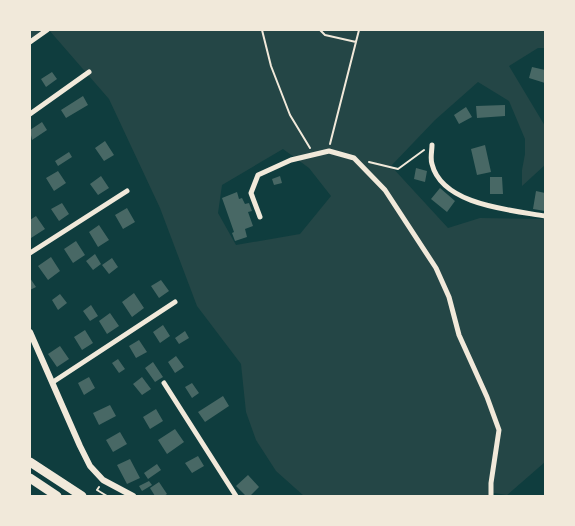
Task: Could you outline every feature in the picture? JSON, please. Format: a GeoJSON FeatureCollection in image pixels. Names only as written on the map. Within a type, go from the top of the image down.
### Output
{"type":"FeatureCollection","features":[{"type":"Feature","properties":{"kind":"highway"},"geometry":{"type":"LineString","coordinates":[[30,462],[82,496]]}},
{"type":"Feature","properties":{"kind":"highway"},"geometry":{"type":"LineString","coordinates":[[30,478],[57,496]]}},
{"type":"Feature","properties":{"kind":"street"},"geometry":{"type":"LineString","coordinates":[[30,42],[47,30]]}},
{"type":"Feature","properties":{"kind":"street"},"geometry":{"type":"LineString","coordinates":[[30,114],[89,72]]}},
{"type":"Feature","properties":{"kind":"street"},"geometry":{"type":"LineString","coordinates":[[432,145],[432,164],[440,181],[457,193],[475,203],[545,216]]}},
{"type":"Feature","properties":{"kind":"street"},"geometry":{"type":"LineString","coordinates":[[260,217],[251,193],[258,175],[291,160],[314,154],[329,151],[354,158],[385,190],[436,268],[449,297],[459,335],[487,397],[499,430],[490,482],[491,496]]}},
{"type":"Feature","properties":{"kind":"street"},"geometry":{"type":"LineString","coordinates":[[30,253],[127,191]]}},
{"type":"Feature","properties":{"kind":"street"},"geometry":{"type":"LineString","coordinates":[[53,382],[175,302]]}},
{"type":"Feature","properties":{"kind":"street"},"geometry":{"type":"LineString","coordinates":[[30,332],[90,466],[103,480],[133,496]]}},
{"type":"Feature","properties":{"kind":"street"},"geometry":{"type":"LineString","coordinates":[[164,383],[236,496]]}},
{"type":"Feature","properties":{"kind":"path"},"geometry":{"type":"LineString","coordinates":[[262,30],[270,66],[290,115],[314,154]]}},
{"type":"Feature","properties":{"kind":"path"},"geometry":{"type":"LineString","coordinates":[[320,30],[325,35],[356,42]]}},
{"type":"Feature","properties":{"kind":"path"},"geometry":{"type":"LineString","coordinates":[[329,151],[359,30]]}},
{"type":"Feature","properties":{"kind":"path"},"geometry":{"type":"LineString","coordinates":[[354,158],[398,169],[432,145]]}},
{"type":"Feature","properties":{"kind":"path"},"geometry":{"type":"LineString","coordinates":[[103,480],[97,490],[107,496]]}},
{"type":"Feature","properties":{"kind":"shaded area"},"geometry":{"type":"Polygon","coordinates":[[[30,30],[49,30],[30,38],[30,30]]]}},
{"type":"Feature","properties":{"kind":"shaded area"},"geometry":{"type":"Polygon","coordinates":[[[49,30],[545,30],[545,48],[538,48],[509,66],[545,126],[545,165],[522,186],[525,139],[509,101],[478,82],[435,120],[391,166],[448,228],[480,218],[545,219],[545,462],[507,495],[494,493],[485,496],[304,496],[276,471],[256,440],[246,412],[241,364],[197,306],[160,208],[109,99],[49,30]],[[283,149],[222,185],[218,213],[236,245],[300,234],[331,196],[309,168],[283,149]]]}},
{"type":"Feature","properties":{"kind":"building"},"geometry":{"type":"Polygon","coordinates":[[[532,67],[545,70],[545,83],[529,78],[532,67]]]}},
{"type":"Feature","properties":{"kind":"building"},"geometry":{"type":"Polygon","coordinates":[[[52,72],[57,79],[46,87],[41,79],[52,72]]]}},
{"type":"Feature","properties":{"kind":"building"},"geometry":{"type":"Polygon","coordinates":[[[83,96],[88,105],[66,118],[61,110],[83,96]]]}},
{"type":"Feature","properties":{"kind":"building"},"geometry":{"type":"Polygon","coordinates":[[[505,105],[505,116],[477,118],[476,106],[505,105]]]}},
{"type":"Feature","properties":{"kind":"building"},"geometry":{"type":"Polygon","coordinates":[[[466,107],[472,117],[459,124],[454,115],[466,107]]]}},
{"type":"Feature","properties":{"kind":"building"},"geometry":{"type":"Polygon","coordinates":[[[42,122],[47,130],[32,140],[30,130],[42,122]]]}},
{"type":"Feature","properties":{"kind":"building"},"geometry":{"type":"Polygon","coordinates":[[[105,141],[114,155],[104,161],[95,148],[105,141]]]}},
{"type":"Feature","properties":{"kind":"building"},"geometry":{"type":"Polygon","coordinates":[[[485,145],[491,172],[477,175],[471,149],[485,145]]]}},
{"type":"Feature","properties":{"kind":"building"},"geometry":{"type":"Polygon","coordinates":[[[69,152],[72,157],[58,166],[55,161],[69,152]]]}},
{"type":"Feature","properties":{"kind":"building"},"geometry":{"type":"Polygon","coordinates":[[[416,168],[427,171],[425,182],[414,179],[416,168]]]}},
{"type":"Feature","properties":{"kind":"building"},"geometry":{"type":"Polygon","coordinates":[[[58,171],[66,183],[54,191],[46,178],[58,171]]]}},
{"type":"Feature","properties":{"kind":"building"},"geometry":{"type":"Polygon","coordinates":[[[101,176],[109,188],[98,195],[90,184],[101,176]]]}},
{"type":"Feature","properties":{"kind":"building"},"geometry":{"type":"Polygon","coordinates":[[[280,176],[282,183],[274,185],[272,179],[280,176]]]}},
{"type":"Feature","properties":{"kind":"building"},"geometry":{"type":"Polygon","coordinates":[[[490,177],[502,177],[503,194],[490,194],[490,177]]]}},
{"type":"Feature","properties":{"kind":"building"},"geometry":{"type":"Polygon","coordinates":[[[440,188],[455,201],[447,212],[431,199],[440,188]]]}},
{"type":"Feature","properties":{"kind":"building"},"geometry":{"type":"Polygon","coordinates":[[[536,191],[545,193],[545,211],[533,209],[536,191]]]}},
{"type":"Feature","properties":{"kind":"building"},"geometry":{"type":"Polygon","coordinates":[[[237,192],[239,199],[242,198],[245,204],[249,203],[252,211],[248,212],[253,226],[245,229],[247,237],[235,241],[232,233],[234,232],[222,198],[237,192]]]}},
{"type":"Feature","properties":{"kind":"building"},"geometry":{"type":"Polygon","coordinates":[[[62,203],[69,214],[59,221],[51,209],[62,203]]]}},
{"type":"Feature","properties":{"kind":"building"},"geometry":{"type":"Polygon","coordinates":[[[127,208],[135,222],[123,229],[115,215],[127,208]]]}},
{"type":"Feature","properties":{"kind":"building"},"geometry":{"type":"Polygon","coordinates":[[[36,216],[45,229],[31,238],[30,220],[36,216]]]}},
{"type":"Feature","properties":{"kind":"building"},"geometry":{"type":"Polygon","coordinates":[[[99,225],[109,240],[98,247],[89,232],[99,225]]]}},
{"type":"Feature","properties":{"kind":"building"},"geometry":{"type":"Polygon","coordinates":[[[76,241],[85,255],[73,263],[64,249],[76,241]]]}},
{"type":"Feature","properties":{"kind":"building"},"geometry":{"type":"Polygon","coordinates":[[[95,254],[101,264],[93,270],[86,261],[95,254]]]}},
{"type":"Feature","properties":{"kind":"building"},"geometry":{"type":"Polygon","coordinates":[[[51,257],[60,271],[48,280],[38,266],[51,257]]]}},
{"type":"Feature","properties":{"kind":"building"},"geometry":{"type":"Polygon","coordinates":[[[112,258],[118,267],[109,274],[102,265],[112,258]]]}},
{"type":"Feature","properties":{"kind":"building"},"geometry":{"type":"Polygon","coordinates":[[[30,278],[36,287],[30,290],[30,278]]]}},
{"type":"Feature","properties":{"kind":"building"},"geometry":{"type":"Polygon","coordinates":[[[161,280],[169,291],[159,298],[151,286],[161,280]]]}},
{"type":"Feature","properties":{"kind":"building"},"geometry":{"type":"Polygon","coordinates":[[[134,293],[144,308],[132,317],[122,302],[134,293]]]}},
{"type":"Feature","properties":{"kind":"building"},"geometry":{"type":"Polygon","coordinates":[[[60,294],[67,303],[58,310],[52,300],[60,294]]]}},
{"type":"Feature","properties":{"kind":"building"},"geometry":{"type":"Polygon","coordinates":[[[91,305],[98,316],[90,321],[83,311],[91,305]]]}},
{"type":"Feature","properties":{"kind":"building"},"geometry":{"type":"Polygon","coordinates":[[[110,313],[119,326],[107,334],[99,321],[110,313]]]}},
{"type":"Feature","properties":{"kind":"building"},"geometry":{"type":"Polygon","coordinates":[[[163,325],[170,336],[160,343],[153,332],[163,325]]]}},
{"type":"Feature","properties":{"kind":"building"},"geometry":{"type":"Polygon","coordinates":[[[85,330],[93,343],[82,350],[74,337],[85,330]]]}},
{"type":"Feature","properties":{"kind":"building"},"geometry":{"type":"Polygon","coordinates":[[[185,331],[189,338],[179,344],[175,338],[185,331]]]}},
{"type":"Feature","properties":{"kind":"building"},"geometry":{"type":"Polygon","coordinates":[[[139,340],[147,352],[136,358],[129,346],[139,340]]]}},
{"type":"Feature","properties":{"kind":"building"},"geometry":{"type":"Polygon","coordinates":[[[60,346],[69,359],[57,367],[48,354],[60,346]]]}},
{"type":"Feature","properties":{"kind":"building"},"geometry":{"type":"Polygon","coordinates":[[[176,356],[184,367],[175,373],[168,362],[176,356]]]}},
{"type":"Feature","properties":{"kind":"building"},"geometry":{"type":"Polygon","coordinates":[[[118,359],[125,369],[119,373],[112,363],[118,359]]]}},
{"type":"Feature","properties":{"kind":"building"},"geometry":{"type":"Polygon","coordinates":[[[153,362],[163,377],[155,382],[145,368],[153,362]]]}},
{"type":"Feature","properties":{"kind":"building"},"geometry":{"type":"Polygon","coordinates":[[[89,377],[95,388],[84,395],[78,383],[89,377]]]}},
{"type":"Feature","properties":{"kind":"building"},"geometry":{"type":"Polygon","coordinates":[[[142,377],[151,389],[142,395],[133,384],[142,377]]]}},
{"type":"Feature","properties":{"kind":"building"},"geometry":{"type":"Polygon","coordinates":[[[192,383],[199,393],[192,398],[185,387],[192,383]]]}},
{"type":"Feature","properties":{"kind":"building"},"geometry":{"type":"Polygon","coordinates":[[[223,396],[229,406],[205,422],[198,412],[223,396]]]}},
{"type":"Feature","properties":{"kind":"building"},"geometry":{"type":"Polygon","coordinates":[[[110,405],[116,416],[99,425],[93,413],[110,405]]]}},
{"type":"Feature","properties":{"kind":"building"},"geometry":{"type":"Polygon","coordinates":[[[156,409],[163,421],[150,429],[143,417],[156,409]]]}},
{"type":"Feature","properties":{"kind":"building"},"geometry":{"type":"Polygon","coordinates":[[[175,429],[184,442],[167,454],[158,440],[175,429]]]}},
{"type":"Feature","properties":{"kind":"building"},"geometry":{"type":"Polygon","coordinates":[[[120,432],[127,444],[113,452],[106,440],[120,432]]]}},
{"type":"Feature","properties":{"kind":"building"},"geometry":{"type":"Polygon","coordinates":[[[198,456],[204,466],[192,473],[185,463],[198,456]]]}},
{"type":"Feature","properties":{"kind":"building"},"geometry":{"type":"Polygon","coordinates":[[[130,459],[140,478],[127,484],[117,465],[130,459]]]}},
{"type":"Feature","properties":{"kind":"building"},"geometry":{"type":"Polygon","coordinates":[[[157,464],[161,470],[148,479],[144,473],[157,464]]]}},
{"type":"Feature","properties":{"kind":"building"},"geometry":{"type":"Polygon","coordinates":[[[248,475],[259,487],[250,496],[246,496],[236,486],[248,475]]]}},
{"type":"Feature","properties":{"kind":"building"},"geometry":{"type":"Polygon","coordinates":[[[149,481],[152,485],[142,491],[139,486],[149,481]]]}},
{"type":"Feature","properties":{"kind":"building"},"geometry":{"type":"Polygon","coordinates":[[[159,482],[167,494],[164,496],[155,496],[150,488],[159,482]]]}}]}
